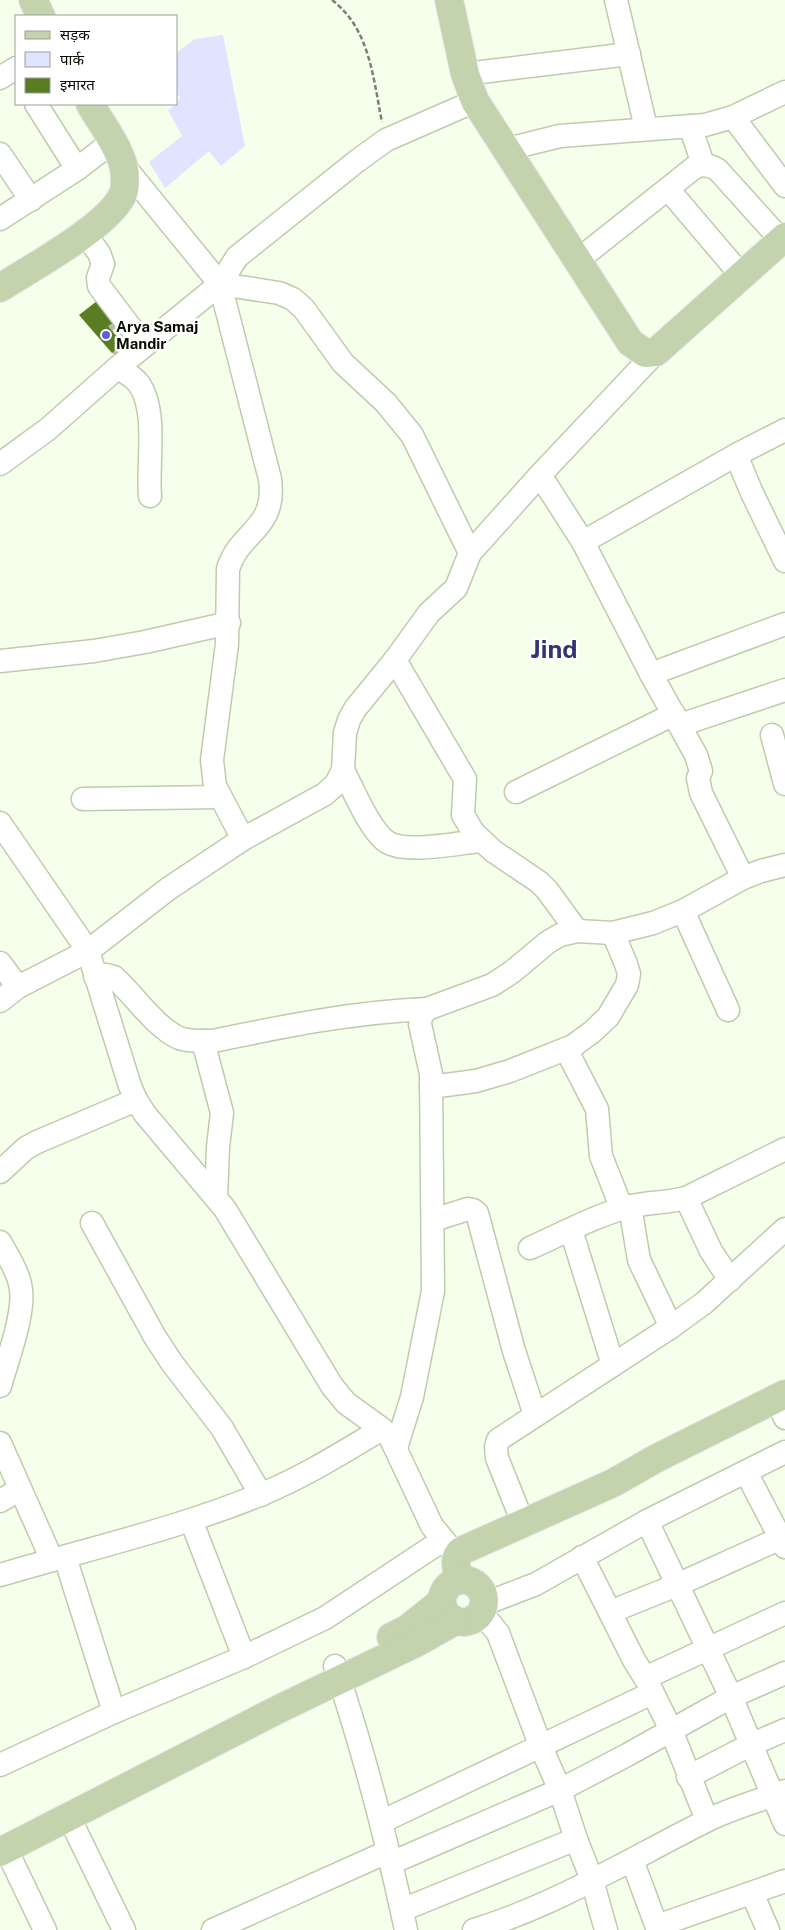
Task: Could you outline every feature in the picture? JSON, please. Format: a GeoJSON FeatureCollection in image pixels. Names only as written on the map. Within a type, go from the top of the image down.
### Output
{"type":"FeatureCollection","features":[{"type":"Feature","properties":{"kind":"main road"},"geometry":{"type":"LineString","coordinates":[[33,0],[40,15]]}},
{"type":"Feature","properties":{"kind":"main road"},"geometry":{"type":"LineString","coordinates":[[449,0],[465,74],[476,101],[630,342],[645,353],[656,352],[783,239]]}},
{"type":"Feature","properties":{"kind":"main road"},"geometry":{"type":"LineString","coordinates":[[0,288],[100,222],[114,208],[124,192],[118,153],[91,105]]}},
{"type":"Feature","properties":{"kind":"main road"},"geometry":{"type":"LineString","coordinates":[[453,1558],[483,1594],[482,1608],[473,1620],[464,1622],[448,1612],[444,1590],[452,1582],[453,1558],[462,1551],[613,1483],[657,1458],[782,1403]]}},
{"type":"Feature","properties":{"kind":"main road"},"geometry":{"type":"LineString","coordinates":[[2,1846],[337,1673],[416,1643],[448,1612]]}},
{"type":"Feature","properties":{"kind":"main road"},"geometry":{"type":"LineString","coordinates":[[2,1846],[69,1817],[279,1709],[337,1673]]}},
{"type":"Feature","properties":{"kind":"street"},"geometry":{"type":"LineString","coordinates":[[616,0],[646,128]]}},
{"type":"Feature","properties":{"kind":"street"},"geometry":{"type":"LineString","coordinates":[[465,74],[629,54]]}},
{"type":"Feature","properties":{"kind":"street"},"geometry":{"type":"LineString","coordinates":[[507,148],[560,136],[690,126],[717,122],[785,92]]}},
{"type":"Feature","properties":{"kind":"street"},"geometry":{"type":"LineString","coordinates":[[0,464],[48,429],[144,345],[220,284],[237,257],[357,160],[386,140],[476,101]]}},
{"type":"Feature","properties":{"kind":"street"},"geometry":{"type":"LineString","coordinates":[[37,105],[77,169]]}},
{"type":"Feature","properties":{"kind":"street"},"geometry":{"type":"LineString","coordinates":[[733,116],[785,186]]}},
{"type":"Feature","properties":{"kind":"street"},"geometry":{"type":"LineString","coordinates":[[690,126],[703,164]]}},
{"type":"Feature","properties":{"kind":"street"},"geometry":{"type":"LineString","coordinates":[[0,219],[77,169],[118,153],[220,284],[267,465],[271,490],[270,501],[262,523],[237,550],[231,559],[228,569],[229,623],[212,760],[215,786],[243,839]]}},
{"type":"Feature","properties":{"kind":"street"},"geometry":{"type":"LineString","coordinates":[[0,154],[31,200]]}},
{"type":"Feature","properties":{"kind":"street"},"geometry":{"type":"LineString","coordinates":[[578,260],[695,167],[703,164],[718,170],[783,239]]}},
{"type":"Feature","properties":{"kind":"street"},"geometry":{"type":"LineString","coordinates":[[668,189],[741,275]]}},
{"type":"Feature","properties":{"kind":"street"},"geometry":{"type":"LineString","coordinates":[[84,234],[99,253],[103,264],[98,278],[98,286],[144,345]]}},
{"type":"Feature","properties":{"kind":"street"},"geometry":{"type":"LineString","coordinates":[[220,284],[280,293],[293,299],[304,309],[343,363],[386,403],[408,429],[421,451],[470,553]]}},
{"type":"Feature","properties":{"kind":"street"},"geometry":{"type":"LineString","coordinates":[[0,1001],[18,987],[88,950],[168,889],[243,839],[325,794],[336,784],[343,770],[345,733],[355,709],[395,660],[422,622],[456,588],[470,553],[540,475],[656,352]]}},
{"type":"Feature","properties":{"kind":"street"},"geometry":{"type":"LineString","coordinates":[[118,368],[132,376],[139,384],[145,396],[150,418],[150,496]]}},
{"type":"Feature","properties":{"kind":"street"},"geometry":{"type":"LineString","coordinates":[[583,542],[736,455],[783,436]]}},
{"type":"Feature","properties":{"kind":"street"},"geometry":{"type":"LineString","coordinates":[[736,455],[785,562]]}},
{"type":"Feature","properties":{"kind":"street"},"geometry":{"type":"LineString","coordinates":[[540,475],[583,542],[651,674],[677,720],[700,766],[698,785],[742,878]]}},
{"type":"Feature","properties":{"kind":"street"},"geometry":{"type":"LineString","coordinates":[[0,661],[94,651],[145,642],[229,623]]}},
{"type":"Feature","properties":{"kind":"street"},"geometry":{"type":"LineString","coordinates":[[651,674],[785,624]]}},
{"type":"Feature","properties":{"kind":"street"},"geometry":{"type":"LineString","coordinates":[[395,660],[466,779],[463,815],[473,832],[493,852],[539,882],[577,931]]}},
{"type":"Feature","properties":{"kind":"street"},"geometry":{"type":"LineString","coordinates":[[516,792],[677,720],[785,690]]}},
{"type":"Feature","properties":{"kind":"street"},"geometry":{"type":"LineString","coordinates":[[772,735],[785,784]]}},
{"type":"Feature","properties":{"kind":"street"},"geometry":{"type":"LineString","coordinates":[[343,770],[373,828],[390,844],[411,848],[481,841]]}},
{"type":"Feature","properties":{"kind":"street"},"geometry":{"type":"LineString","coordinates":[[83,799],[220,797]]}},
{"type":"Feature","properties":{"kind":"street"},"geometry":{"type":"LineString","coordinates":[[0,823],[88,950],[136,1100],[145,1114],[216,1198],[332,1386],[346,1403],[390,1437],[421,1507],[453,1558],[352,1602],[325,1618],[244,1656],[114,1712],[0,1765]]}},
{"type":"Feature","properties":{"kind":"street"},"geometry":{"type":"LineString","coordinates":[[95,976],[107,975],[114,978],[155,1019],[179,1038],[194,1042],[213,1041],[346,1016],[384,1011],[427,1009],[492,985],[512,972],[548,942],[568,932],[613,933],[634,929],[682,912],[742,878],[785,865]]}},
{"type":"Feature","properties":{"kind":"street"},"geometry":{"type":"LineString","coordinates":[[682,912],[728,1010]]}},
{"type":"Feature","properties":{"kind":"street"},"geometry":{"type":"LineString","coordinates":[[432,1087],[491,1077],[566,1049],[592,1032],[608,1017],[627,985],[629,974],[613,933]]}},
{"type":"Feature","properties":{"kind":"street"},"geometry":{"type":"LineString","coordinates":[[0,963],[18,987]]}},
{"type":"Feature","properties":{"kind":"street"},"geometry":{"type":"LineString","coordinates":[[396,1448],[412,1397],[421,1348],[432,1306],[432,1087],[429,1061],[420,1024],[421,1016],[427,1009]]}},
{"type":"Feature","properties":{"kind":"street"},"geometry":{"type":"LineString","coordinates":[[202,1041],[222,1112],[218,1147],[216,1198]]}},
{"type":"Feature","properties":{"kind":"street"},"geometry":{"type":"LineString","coordinates":[[566,1049],[597,1109],[602,1156],[626,1207],[639,1260],[671,1327]]}},
{"type":"Feature","properties":{"kind":"street"},"geometry":{"type":"LineString","coordinates":[[0,1172],[26,1148],[37,1142],[136,1100]]}},
{"type":"Feature","properties":{"kind":"street"},"geometry":{"type":"LineString","coordinates":[[530,1248],[607,1213],[626,1207],[686,1198],[785,1149]]}},
{"type":"Feature","properties":{"kind":"street"},"geometry":{"type":"LineString","coordinates":[[686,1198],[711,1251],[730,1280]]}},
{"type":"Feature","properties":{"kind":"street"},"geometry":{"type":"LineString","coordinates":[[433,1220],[468,1210],[473,1210],[477,1213],[514,1351],[535,1415]]}},
{"type":"Feature","properties":{"kind":"street"},"geometry":{"type":"LineString","coordinates":[[92,1223],[155,1337],[172,1363],[222,1428],[261,1494]]}},
{"type":"Feature","properties":{"kind":"street"},"geometry":{"type":"LineString","coordinates":[[523,1523],[497,1458],[496,1447],[498,1440],[671,1327],[730,1280],[785,1229]]}},
{"type":"Feature","properties":{"kind":"street"},"geometry":{"type":"LineString","coordinates":[[571,1230],[592,1304],[613,1365]]}},
{"type":"Feature","properties":{"kind":"street"},"geometry":{"type":"LineString","coordinates":[[0,1242],[15,1269],[22,1297],[20,1312],[0,1386]]}},
{"type":"Feature","properties":{"kind":"street"},"geometry":{"type":"LineString","coordinates":[[0,1575],[191,1520],[261,1494],[314,1468],[382,1429]]}},
{"type":"Feature","properties":{"kind":"street"},"geometry":{"type":"LineString","coordinates":[[0,1443],[20,1489],[58,1558],[114,1712]]}},
{"type":"Feature","properties":{"kind":"street"},"geometry":{"type":"LineString","coordinates":[[606,1930],[592,1880],[560,1790],[541,1747],[498,1633],[482,1608],[536,1584],[647,1521],[785,1452]]}},
{"type":"Feature","properties":{"kind":"street"},"geometry":{"type":"LineString","coordinates":[[610,1612],[783,1542],[746,1472]]}},
{"type":"Feature","properties":{"kind":"street"},"geometry":{"type":"LineString","coordinates":[[0,1501],[20,1489]]}},
{"type":"Feature","properties":{"kind":"street"},"geometry":{"type":"LineString","coordinates":[[191,1520],[244,1656]]}},
{"type":"Feature","properties":{"kind":"street"},"geometry":{"type":"LineString","coordinates":[[647,1521],[731,1697],[750,1745],[779,1793],[785,1824]]}},
{"type":"Feature","properties":{"kind":"street"},"geometry":{"type":"LineString","coordinates":[[582,1557],[671,1730],[688,1777],[707,1820]]}},
{"type":"Feature","properties":{"kind":"street"},"geometry":{"type":"LineString","coordinates":[[381,1822],[541,1747],[649,1686],[707,1648],[785,1613]]}},
{"type":"Feature","properties":{"kind":"street"},"geometry":{"type":"LineString","coordinates":[[337,1673],[360,1743],[404,1920],[576,1839]]}},
{"type":"Feature","properties":{"kind":"street"},"geometry":{"type":"LineString","coordinates":[[212,1930],[560,1790],[731,1697],[785,1673]]}},
{"type":"Feature","properties":{"kind":"street"},"geometry":{"type":"LineString","coordinates":[[688,1777],[750,1745],[785,1730]]}},
{"type":"Feature","properties":{"kind":"street"},"geometry":{"type":"LineString","coordinates":[[474,1930],[500,1922],[563,1895],[707,1820],[779,1793]]}},
{"type":"Feature","properties":{"kind":"street"},"geometry":{"type":"LineString","coordinates":[[69,1817],[124,1930]]}},
{"type":"Feature","properties":{"kind":"street"},"geometry":{"type":"LineString","coordinates":[[2,1846],[44,1930]]}},
{"type":"Feature","properties":{"kind":"street"},"geometry":{"type":"LineString","coordinates":[[632,1860],[658,1928],[699,1921],[752,1893],[785,1881]]}},
{"type":"Feature","properties":{"kind":"street"},"geometry":{"type":"LineString","coordinates":[[752,1893],[768,1930]]}},
{"type":"Feature","properties":{"kind":"path"},"geometry":{"type":"LineString","coordinates":[[332,0],[364,40],[386,140]]}},
{"type":"Feature","properties":{"kind":"green space"},"geometry":{"type":"Polygon","coordinates":[[[223,35],[245,146],[221,166],[209,151],[165,188],[149,162],[182,136],[168,110],[178,105],[180,98],[178,95],[178,52],[195,39],[223,35]]]}},
{"type":"Feature","properties":{"kind":"building","name":"Arya Samaj Mandir"},"geometry":{"type":"Polygon","coordinates":[[[97,301],[115,322],[108,326],[123,344],[112,353],[79,315],[97,301]]]}},
{"type":"Feature","properties":{"kind":"place","name":"Arya Samaj Mandir"},"geometry":{"type":"Point","coordinates":[106,335]}},
{"type":"Feature","properties":{"kind":"district","name":"Jind"},"geometry":{"type":"Point","coordinates":[554,649]}}]}
